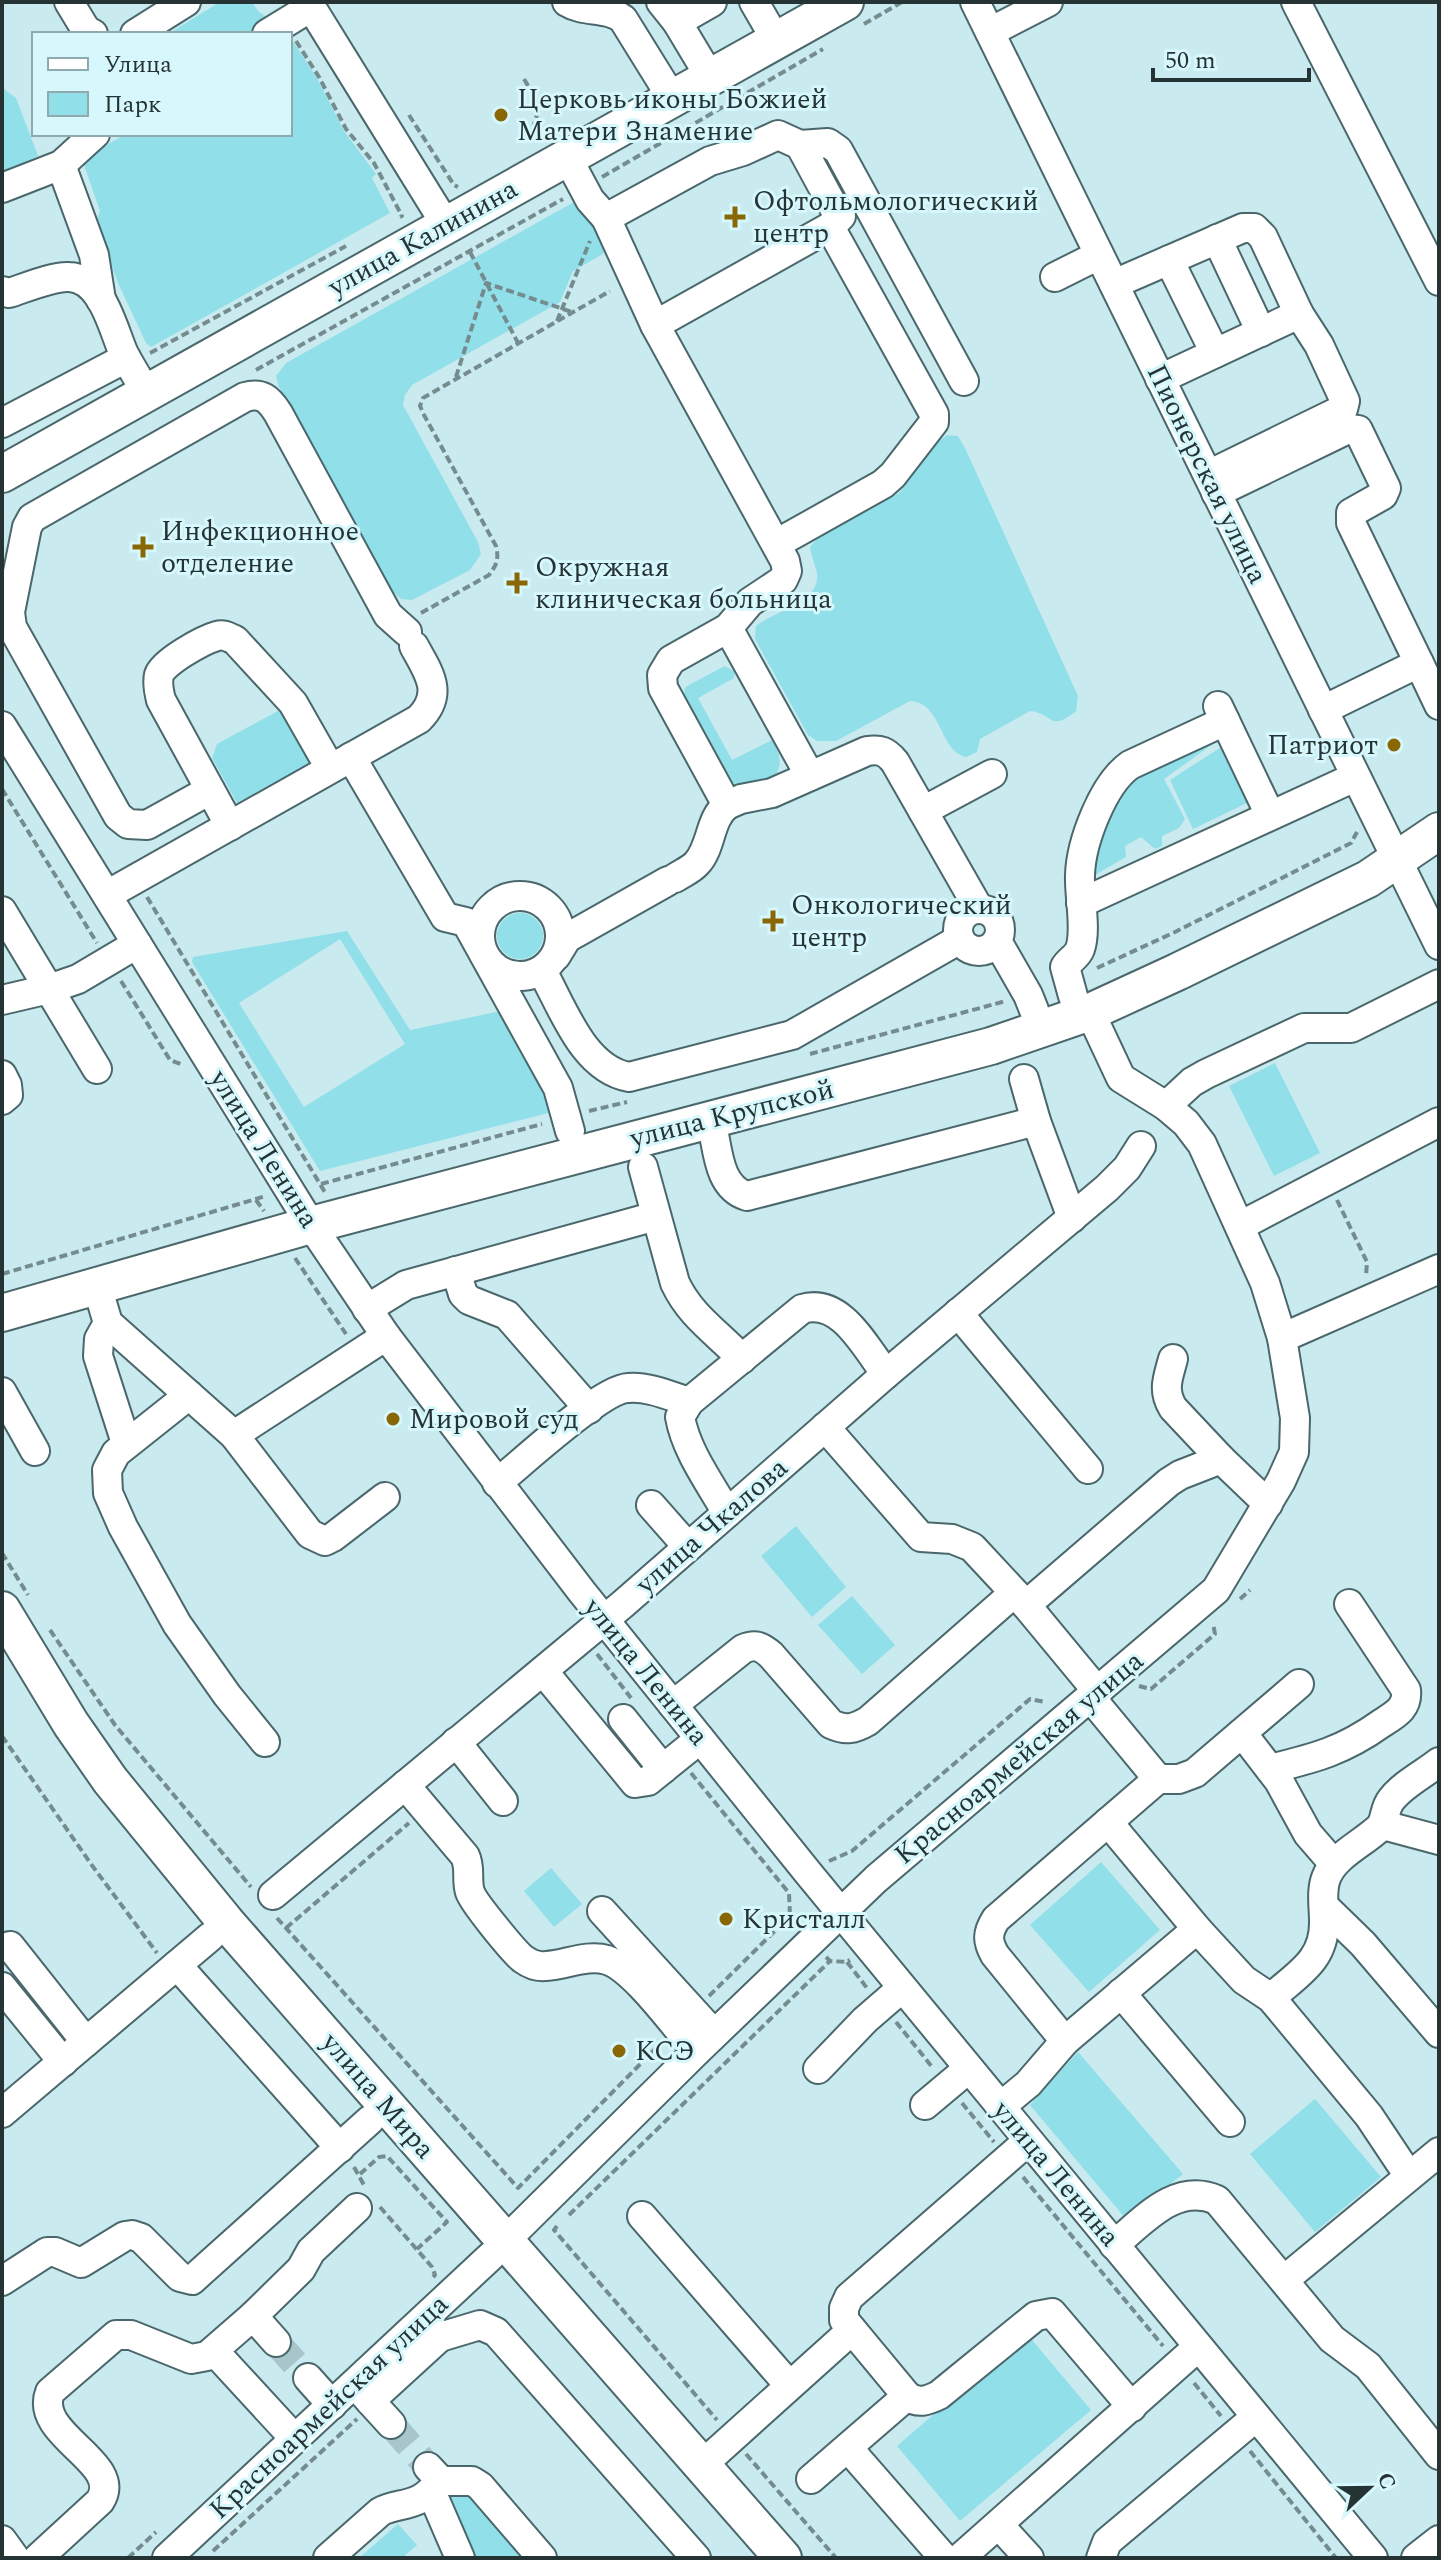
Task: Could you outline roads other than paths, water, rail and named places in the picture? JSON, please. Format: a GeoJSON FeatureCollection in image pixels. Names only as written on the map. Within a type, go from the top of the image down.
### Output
{"type":"FeatureCollection","features":[{"type":"Feature","properties":{"kind":"main road","name":"улица Калинина"},"geometry":{"type":"LineString","coordinates":[[2,474],[446,225],[564,164],[672,98],[776,40],[854,13]]}},
{"type":"Feature","properties":{"kind":"main road","name":"улица Крупской"},"geometry":{"type":"LineString","coordinates":[[2,1313],[97,1286],[310,1205],[711,1120],[991,1046],[1167,953],[1358,858],[1393,854],[1435,834]]}},
{"type":"Feature","properties":{"kind":"main road","name":"улица Крупской"},"geometry":{"type":"LineString","coordinates":[[2,1291],[570,1131],[985,1026],[1037,1020]]}},
{"type":"Feature","properties":{"kind":"main road","name":"улица Мира"},"geometry":{"type":"LineString","coordinates":[[18,1608],[71,1724],[218,1929],[370,2120],[498,2248],[702,2465],[783,2558]]}},
{"type":"Feature","properties":{"kind":"main road","name":"улица Мира"},"geometry":{"type":"LineString","coordinates":[[2,1652],[96,1796],[218,1929],[498,2248],[756,2558]]}},
{"type":"Feature","properties":{"kind":"street"},"geometry":{"type":"LineString","coordinates":[[69,2],[90,32]]}},
{"type":"Feature","properties":{"kind":"street"},"geometry":{"type":"LineString","coordinates":[[138,32],[186,2]]}},
{"type":"Feature","properties":{"kind":"street"},"geometry":{"type":"LineString","coordinates":[[567,2],[585,11],[615,13],[623,19],[672,98]]}},
{"type":"Feature","properties":{"kind":"street"},"geometry":{"type":"LineString","coordinates":[[710,77],[669,12],[712,2]]}},
{"type":"Feature","properties":{"kind":"street"},"geometry":{"type":"LineString","coordinates":[[754,2],[776,40]]}},
{"type":"Feature","properties":{"kind":"street","name":"Пионерская улица"},"geometry":{"type":"LineString","coordinates":[[975,2],[1439,945]]}},
{"type":"Feature","properties":{"kind":"street"},"geometry":{"type":"LineString","coordinates":[[990,32],[1048,2]]}},
{"type":"Feature","properties":{"kind":"street"},"geometry":{"type":"LineString","coordinates":[[1296,2],[1439,281]]}},
{"type":"Feature","properties":{"kind":"street"},"geometry":{"type":"LineString","coordinates":[[274,30],[309,4],[446,225]]}},
{"type":"Feature","properties":{"kind":"street"},"geometry":{"type":"LineString","coordinates":[[2,188],[61,165],[93,136]]}},
{"type":"Feature","properties":{"kind":"street"},"geometry":{"type":"LineString","coordinates":[[604,216],[710,161],[743,151],[772,136],[784,137],[800,145],[833,145],[964,381]]}},
{"type":"Feature","properties":{"kind":"street"},"geometry":{"type":"LineString","coordinates":[[776,544],[883,484],[934,422],[934,414],[834,222],[800,145]]}},
{"type":"Feature","properties":{"kind":"street"},"geometry":{"type":"LineString","coordinates":[[564,164],[604,216],[655,325],[785,561],[787,571],[783,580],[750,602],[728,628],[671,660],[662,675],[663,688],[727,805]]}},
{"type":"Feature","properties":{"kind":"street"},"geometry":{"type":"LineString","coordinates":[[61,165],[94,255],[101,300]]}},
{"type":"Feature","properties":{"kind":"street"},"geometry":{"type":"LineString","coordinates":[[655,325],[866,202]]}},
{"type":"Feature","properties":{"kind":"street"},"geometry":{"type":"LineString","coordinates":[[1114,284],[1243,228],[1254,228],[1260,231],[1299,314],[1319,345],[1345,401],[1343,409],[1212,484]]}},
{"type":"Feature","properties":{"kind":"street"},"geometry":{"type":"LineString","coordinates":[[1217,239],[1261,332]]}},
{"type":"Feature","properties":{"kind":"street"},"geometry":{"type":"LineString","coordinates":[[1055,277],[1099,255]]}},
{"type":"Feature","properties":{"kind":"street"},"geometry":{"type":"LineString","coordinates":[[1169,260],[1215,353]]}},
{"type":"Feature","properties":{"kind":"street"},"geometry":{"type":"LineString","coordinates":[[2,291],[9,293],[68,277],[81,280],[101,300],[124,354],[146,392]]}},
{"type":"Feature","properties":{"kind":"street"},"geometry":{"type":"LineString","coordinates":[[1160,379],[1299,314]]}},
{"type":"Feature","properties":{"kind":"street"},"geometry":{"type":"LineString","coordinates":[[2,423],[124,354]]}},
{"type":"Feature","properties":{"kind":"street"},"geometry":{"type":"LineString","coordinates":[[107,895],[419,719],[431,705],[432,679],[278,413],[264,396],[255,394],[32,518],[27,527],[10,612],[12,627],[118,816],[128,824],[147,825],[210,790]]}},
{"type":"Feature","properties":{"kind":"street"},"geometry":{"type":"LineString","coordinates":[[1212,484],[1348,429],[1358,430],[1386,488],[1383,495],[1351,513],[1351,523],[1439,705]]}},
{"type":"Feature","properties":{"kind":"street"},"geometry":{"type":"LineString","coordinates":[[728,628],[810,776]]}},
{"type":"Feature","properties":{"kind":"street"},"geometry":{"type":"LineString","coordinates":[[230,826],[161,700],[158,685],[160,672],[168,663],[214,636],[225,635],[235,640],[286,693],[340,763],[445,917],[466,922],[506,898],[526,896],[544,904],[588,1054],[608,1071],[629,1077],[792,1035],[960,939]]}},
{"type":"Feature","properties":{"kind":"street"},"geometry":{"type":"LineString","coordinates":[[1323,710],[1419,663]]}},
{"type":"Feature","properties":{"kind":"street"},"geometry":{"type":"LineString","coordinates":[[1081,1000],[1065,967],[1081,948],[1080,875],[1085,841],[1121,771],[1221,713],[1270,815]]}},
{"type":"Feature","properties":{"kind":"street","name":"улица Ленина"},"geometry":{"type":"LineString","coordinates":[[2,726],[137,944],[310,1205],[367,1309],[386,1336],[604,1619],[840,1913],[892,1996],[958,2077],[1000,2107],[1017,2149],[1114,2245],[1188,2355],[1246,2425],[1373,2558]]}},
{"type":"Feature","properties":{"kind":"street"},"geometry":{"type":"LineString","coordinates":[[497,903],[481,928],[481,948],[492,965],[511,976],[521,977],[555,946],[697,864],[718,814],[727,805],[772,793],[878,749],[888,753],[895,762],[979,909]]}},
{"type":"Feature","properties":{"kind":"street"},"geometry":{"type":"LineString","coordinates":[[923,811],[992,774]]}},
{"type":"Feature","properties":{"kind":"street"},"geometry":{"type":"LineString","coordinates":[[1081,903],[1355,777]]}},
{"type":"Feature","properties":{"kind":"street"},"geometry":{"type":"LineString","coordinates":[[979,909],[987,911],[997,920],[1000,933],[990,948],[976,950],[960,939],[960,921],[966,914],[979,909]]}},
{"type":"Feature","properties":{"kind":"street"},"geometry":{"type":"LineString","coordinates":[[2,911],[97,1069]]}},
{"type":"Feature","properties":{"kind":"street"},"geometry":{"type":"LineString","coordinates":[[466,922],[558,1088],[570,1131]]}},
{"type":"Feature","properties":{"kind":"street"},"geometry":{"type":"LineString","coordinates":[[997,941],[1028,995],[1037,1020]]}},
{"type":"Feature","properties":{"kind":"street"},"geometry":{"type":"LineString","coordinates":[[2,1000],[78,979],[137,944]]}},
{"type":"Feature","properties":{"kind":"street"},"geometry":{"type":"LineString","coordinates":[[1166,1106],[1192,1082],[1206,1074],[1304,1028],[1351,1028],[1439,984]]}},
{"type":"Feature","properties":{"kind":"street","name":"Красноармейская улица"},"geometry":{"type":"LineString","coordinates":[[167,2558],[332,2405],[373,2404],[498,2248],[705,2042],[840,1913],[1092,1689],[1216,1590],[1268,1504],[1290,1466],[1296,1436],[1282,1338],[1265,1283],[1202,1144],[1186,1123],[1166,1106],[1121,1078],[1081,1000]]}},
{"type":"Feature","properties":{"kind":"street"},"geometry":{"type":"LineString","coordinates":[[2,1075],[8,1089],[8,1095],[2,1100]]}},
{"type":"Feature","properties":{"kind":"street"},"geometry":{"type":"LineString","coordinates":[[1024,1079],[1072,1218]]}},
{"type":"Feature","properties":{"kind":"street"},"geometry":{"type":"LineString","coordinates":[[711,1120],[726,1181],[738,1193],[747,1196],[1036,1121]]}},
{"type":"Feature","properties":{"kind":"street"},"geometry":{"type":"LineString","coordinates":[[1240,1226],[1439,1122]]}},
{"type":"Feature","properties":{"kind":"street","name":"улица Чкалова"},"geometry":{"type":"LineString","coordinates":[[268,1901],[543,1671],[886,1374],[1072,1218],[1127,1168],[1141,1146]]}},
{"type":"Feature","properties":{"kind":"street"},"geometry":{"type":"LineString","coordinates":[[643,1167],[675,1283],[682,1298],[689,1310],[742,1359]]}},
{"type":"Feature","properties":{"kind":"street"},"geometry":{"type":"LineString","coordinates":[[367,1309],[406,1285],[656,1216]]}},
{"type":"Feature","properties":{"kind":"street"},"geometry":{"type":"LineString","coordinates":[[1282,1338],[1439,1269]]}},
{"type":"Feature","properties":{"kind":"street"},"geometry":{"type":"LineString","coordinates":[[456,1271],[463,1294],[469,1300],[507,1315],[589,1409]]}},
{"type":"Feature","properties":{"kind":"street"},"geometry":{"type":"LineString","coordinates":[[97,1286],[108,1323],[234,1435],[310,1534],[325,1541],[385,1497]]}},
{"type":"Feature","properties":{"kind":"street"},"geometry":{"type":"LineString","coordinates":[[727,1513],[682,1429],[680,1417],[689,1402],[802,1309],[813,1305],[830,1308],[841,1317],[886,1374]]}},
{"type":"Feature","properties":{"kind":"street"},"geometry":{"type":"LineString","coordinates":[[958,1313],[1088,1469]]}},
{"type":"Feature","properties":{"kind":"street"},"geometry":{"type":"LineString","coordinates":[[108,1323],[99,1339],[98,1356],[126,1443]]}},
{"type":"Feature","properties":{"kind":"street"},"geometry":{"type":"LineString","coordinates":[[234,1435],[386,1336]]}},
{"type":"Feature","properties":{"kind":"street"},"geometry":{"type":"LineString","coordinates":[[1173,1359],[1165,1389],[1173,1408],[1268,1504]]}},
{"type":"Feature","properties":{"kind":"street"},"geometry":{"type":"LineString","coordinates":[[497,1483],[606,1396],[630,1387],[689,1402]]}},
{"type":"Feature","properties":{"kind":"street"},"geometry":{"type":"LineString","coordinates":[[2,1392],[35,1451]]}},
{"type":"Feature","properties":{"kind":"street"},"geometry":{"type":"LineString","coordinates":[[189,1395],[116,1453],[107,1470],[108,1493],[177,1624],[265,1742]]}},
{"type":"Feature","properties":{"kind":"street"},"geometry":{"type":"LineString","coordinates":[[825,1427],[921,1537],[952,1539],[972,1547],[1020,1599],[1158,1779]]}},
{"type":"Feature","properties":{"kind":"street"},"geometry":{"type":"LineString","coordinates":[[673,1705],[752,1645],[762,1647],[771,1655],[831,1724],[844,1730],[856,1728],[1169,1482],[1221,1459]]}},
{"type":"Feature","properties":{"kind":"street"},"geometry":{"type":"LineString","coordinates":[[651,1505],[688,1547]]}},
{"type":"Feature","properties":{"kind":"street"},"geometry":{"type":"LineString","coordinates":[[1270,1769],[1319,1757],[1354,1743],[1402,1710],[1407,1700],[1406,1690],[1349,1604]]}},
{"type":"Feature","properties":{"kind":"street"},"geometry":{"type":"LineString","coordinates":[[543,1671],[629,1778],[641,1783],[700,1739]]}},
{"type":"Feature","properties":{"kind":"street"},"geometry":{"type":"LineString","coordinates":[[1065,2041],[995,1955],[990,1946],[989,1929],[996,1919],[1158,1779],[1179,1779],[1195,1773],[1299,1684]]}},
{"type":"Feature","properties":{"kind":"street"},"geometry":{"type":"LineString","coordinates":[[632,1714],[670,1763]]}},
{"type":"Feature","properties":{"kind":"street"},"geometry":{"type":"LineString","coordinates":[[1242,1733],[1270,1769],[1308,1834],[1334,1864]]}},
{"type":"Feature","properties":{"kind":"street"},"geometry":{"type":"LineString","coordinates":[[456,1742],[503,1801]]}},
{"type":"Feature","properties":{"kind":"street"},"geometry":{"type":"LineString","coordinates":[[1317,1958],[1323,1944],[1326,1878],[1334,1864],[1383,1825],[1386,1808],[1393,1797],[1439,1762]]}},
{"type":"Feature","properties":{"kind":"street"},"geometry":{"type":"LineString","coordinates":[[405,1785],[467,1861],[468,1885],[474,1900],[523,1959],[537,1966],[595,1958],[608,1960],[685,2020]]}},
{"type":"Feature","properties":{"kind":"street"},"geometry":{"type":"LineString","coordinates":[[1108,1822],[1244,1980],[1271,1998],[1369,2116],[1409,2176]]}},
{"type":"Feature","properties":{"kind":"street"},"geometry":{"type":"LineString","coordinates":[[1383,1825],[1439,1840]]}},
{"type":"Feature","properties":{"kind":"street"},"geometry":{"type":"LineString","coordinates":[[1324,1906],[1363,1944],[1439,2033]]}},
{"type":"Feature","properties":{"kind":"street"},"geometry":{"type":"LineString","coordinates":[[602,1911],[705,2042]]}},
{"type":"Feature","properties":{"kind":"street"},"geometry":{"type":"LineString","coordinates":[[2,2113],[218,1929]]}},
{"type":"Feature","properties":{"kind":"street"},"geometry":{"type":"LineString","coordinates":[[1000,2107],[1028,2084],[1065,2041],[1197,1929]]}},
{"type":"Feature","properties":{"kind":"street"},"geometry":{"type":"LineString","coordinates":[[1271,1998],[1332,1947],[1347,1943],[1363,1944]]}},
{"type":"Feature","properties":{"kind":"street"},"geometry":{"type":"LineString","coordinates":[[10,1946],[86,2042]]}},
{"type":"Feature","properties":{"kind":"street"},"geometry":{"type":"LineString","coordinates":[[177,1965],[340,2148]]}},
{"type":"Feature","properties":{"kind":"street"},"geometry":{"type":"LineString","coordinates":[[2,1987],[63,2062]]}},
{"type":"Feature","properties":{"kind":"street"},"geometry":{"type":"LineString","coordinates":[[1121,1993],[1230,2122]]}},
{"type":"Feature","properties":{"kind":"street"},"geometry":{"type":"LineString","coordinates":[[818,2069],[892,1996]]}},
{"type":"Feature","properties":{"kind":"street"},"geometry":{"type":"LineString","coordinates":[[925,2105],[958,2077]]}},
{"type":"Feature","properties":{"kind":"street"},"geometry":{"type":"LineString","coordinates":[[2,2281],[47,2252],[55,2252],[81,2263],[125,2236],[132,2235],[141,2238],[180,2277],[192,2280],[370,2120]]}},
{"type":"Feature","properties":{"kind":"street"},"geometry":{"type":"LineString","coordinates":[[1017,2149],[849,2297],[844,2308],[844,2320],[907,2396],[914,2401],[927,2401],[939,2395],[1036,2316],[1052,2313],[1132,2407]]}},
{"type":"Feature","properties":{"kind":"street"},"geometry":{"type":"LineString","coordinates":[[1284,2280],[1439,2152]]}},
{"type":"Feature","properties":{"kind":"street"},"geometry":{"type":"LineString","coordinates":[[1114,2245],[1168,2202],[1195,2194],[1206,2196],[1225,2207],[1332,2339],[1368,2366],[1439,2455]]}},
{"type":"Feature","properties":{"kind":"street"},"geometry":{"type":"LineString","coordinates":[[38,2558],[100,2501],[106,2490],[103,2477],[53,2421],[47,2401],[50,2392],[116,2335],[131,2335],[191,2359],[207,2356],[301,2269],[311,2251],[357,2208]]}},
{"type":"Feature","properties":{"kind":"street"},"geometry":{"type":"LineString","coordinates":[[642,2216],[789,2385]]}},
{"type":"Feature","properties":{"kind":"street"},"geometry":{"type":"LineString","coordinates":[[253,2316],[276,2342]]}},
{"type":"Feature","properties":{"kind":"street"},"geometry":{"type":"LineString","coordinates":[[432,2328],[480,2325],[496,2332],[696,2558]]}},
{"type":"Feature","properties":{"kind":"street"},"geometry":{"type":"LineString","coordinates":[[702,2465],[852,2330]]}},
{"type":"Feature","properties":{"kind":"street"},"geometry":{"type":"LineString","coordinates":[[214,2351],[295,2439]]}},
{"type":"Feature","properties":{"kind":"street"},"geometry":{"type":"LineString","coordinates":[[960,2558],[1188,2355]]}},
{"type":"Feature","properties":{"kind":"street"},"geometry":{"type":"LineString","coordinates":[[308,2378],[332,2405]]}},
{"type":"Feature","properties":{"kind":"street"},"geometry":{"type":"LineString","coordinates":[[811,2479],[907,2396]]}},
{"type":"Feature","properties":{"kind":"street"},"geometry":{"type":"LineString","coordinates":[[1101,2558],[1107,2542],[1246,2425]]}},
{"type":"Feature","properties":{"kind":"street"},"geometry":{"type":"LineString","coordinates":[[848,2448],[944,2558]]}},
{"type":"Feature","properties":{"kind":"street"},"geometry":{"type":"LineString","coordinates":[[328,2558],[380,2512],[421,2499],[433,2479]]}},
{"type":"Feature","properties":{"kind":"street"},"geometry":{"type":"LineString","coordinates":[[433,2479],[460,2558]]}},
{"type":"Feature","properties":{"kind":"street"},"geometry":{"type":"LineString","coordinates":[[433,2479],[465,2480],[480,2486],[542,2558]]}},
{"type":"Feature","properties":{"kind":"street"},"geometry":{"type":"LineString","coordinates":[[999,2525],[1029,2558]]}},
{"type":"Feature","properties":{"kind":"street"},"geometry":{"type":"LineString","coordinates":[[1416,2558],[1439,2540]]}},
{"type":"Feature","properties":{"kind":"tunnel"},"geometry":{"type":"LineString","coordinates":[[276,2342],[308,2378]]}},
{"type":"Feature","properties":{"kind":"tunnel"},"geometry":{"type":"LineString","coordinates":[[391,2424],[428,2467]]}},
{"type":"Feature","properties":{"kind":"place","name":"Церковь иконы Божией Матери Знамение"},"geometry":{"type":"Point","coordinates":[501,115]}},
{"type":"Feature","properties":{"kind":"place","name":"Офтольмологический центр"},"geometry":{"type":"Point","coordinates":[735,217]}},
{"type":"Feature","properties":{"kind":"place","name":"Инфекционное отделение"},"geometry":{"type":"Point","coordinates":[143,547]}},
{"type":"Feature","properties":{"kind":"place","name":"Окружная клиническая больница"},"geometry":{"type":"Point","coordinates":[517,583]}},
{"type":"Feature","properties":{"kind":"place","name":"Патриот"},"geometry":{"type":"Point","coordinates":[1394,745]}},
{"type":"Feature","properties":{"kind":"place","name":"Онкологический центр"},"geometry":{"type":"Point","coordinates":[773,921]}},
{"type":"Feature","properties":{"kind":"place","name":"Мировой суд"},"geometry":{"type":"Point","coordinates":[393,1419]}},
{"type":"Feature","properties":{"kind":"place","name":"Кристалл"},"geometry":{"type":"Point","coordinates":[726,1919]}},
{"type":"Feature","properties":{"kind":"place","name":"КСЭ"},"geometry":{"type":"Point","coordinates":[619,2051]}}]}
